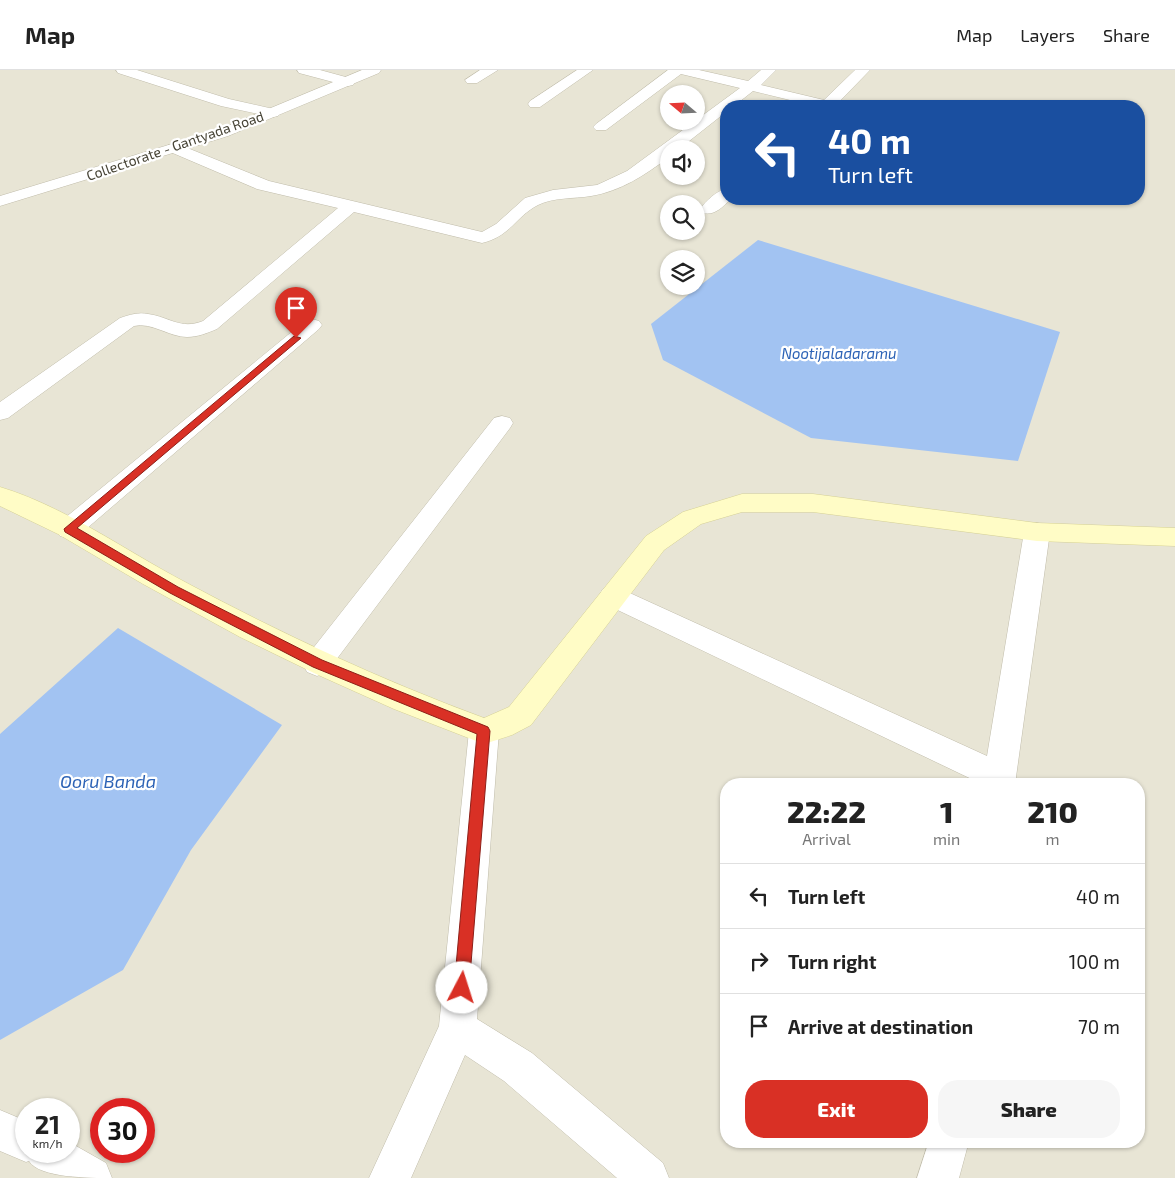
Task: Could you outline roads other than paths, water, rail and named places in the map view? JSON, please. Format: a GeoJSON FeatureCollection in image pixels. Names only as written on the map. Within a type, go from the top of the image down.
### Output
{"type":"FeatureCollection","features":[{"type":"Feature","properties":{"kind":"main road"},"geometry":{"type":"LineString","coordinates":[[0,496],[69,529],[174,590],[318,664],[484,731],[501,726],[520,716],[655,543],[692,518],[742,503],[813,503],[1037,532],[1175,536]]}},
{"type":"Feature","properties":{"kind":"street"},"geometry":{"type":"LineString","coordinates":[[122,70],[226,103],[273,113]]}},
{"type":"Feature","properties":{"kind":"street"},"geometry":{"type":"LineString","coordinates":[[304,70],[348,82]]}},
{"type":"Feature","properties":{"kind":"street","name":"Collectorate - Gantyada Road"},"geometry":{"type":"LineString","coordinates":[[0,201],[223,133],[374,70]]}},
{"type":"Feature","properties":{"kind":"street"},"geometry":{"type":"LineString","coordinates":[[472,80],[491,70]]}},
{"type":"Feature","properties":{"kind":"street"},"geometry":{"type":"LineString","coordinates":[[535,104],[586,70]]}},
{"type":"Feature","properties":{"kind":"street"},"geometry":{"type":"LineString","coordinates":[[600,128],[677,70]]}},
{"type":"Feature","properties":{"kind":"street"},"geometry":{"type":"LineString","coordinates":[[682,70],[806,100]]}},
{"type":"Feature","properties":{"kind":"street"},"geometry":{"type":"LineString","coordinates":[[733,100],[769,70]]}},
{"type":"Feature","properties":{"kind":"street"},"geometry":{"type":"LineString","coordinates":[[832,100],[863,70]]}},
{"type":"Feature","properties":{"kind":"street"},"geometry":{"type":"LineString","coordinates":[[681,140],[720,110]]}},
{"type":"Feature","properties":{"kind":"street"},"geometry":{"type":"LineString","coordinates":[[174,148],[263,186],[477,238],[486,238],[493,234],[533,201],[550,196],[594,190],[626,179],[642,170],[660,156]]}},
{"type":"Feature","properties":{"kind":"street"},"geometry":{"type":"LineString","coordinates":[[709,209],[720,199]]}},
{"type":"Feature","properties":{"kind":"street"},"geometry":{"type":"LineString","coordinates":[[0,414],[127,322],[148,319],[190,332],[210,325],[350,207]]}},
{"type":"Feature","properties":{"kind":"street"},"geometry":{"type":"LineString","coordinates":[[69,529],[312,325]]}},
{"type":"Feature","properties":{"kind":"street"},"geometry":{"type":"LineString","coordinates":[[318,664],[502,423]]}},
{"type":"Feature","properties":{"kind":"street"},"geometry":{"type":"LineString","coordinates":[[1001,778],[1011,695],[1037,532]]}},
{"type":"Feature","properties":{"kind":"street"},"geometry":{"type":"LineString","coordinates":[[612,596],[997,778]]}},
{"type":"Feature","properties":{"kind":"street"},"geometry":{"type":"LineString","coordinates":[[390,1178],[458,1028],[484,731]]}},
{"type":"Feature","properties":{"kind":"street"},"geometry":{"type":"LineString","coordinates":[[458,1028],[518,1067],[648,1178]]}},
{"type":"Feature","properties":{"kind":"street"},"geometry":{"type":"LineString","coordinates":[[0,1130],[15,1137]]}},
{"type":"Feature","properties":{"kind":"street"},"geometry":{"type":"LineString","coordinates":[[938,1178],[947,1148]]}},
{"type":"Feature","properties":{"kind":"street"},"geometry":{"type":"LineString","coordinates":[[65,1163],[91,1178]]}},
{"type":"Feature","properties":{"kind":"water","name":"Nootijaladaramu"},"geometry":{"type":"Polygon","coordinates":[[[758,240],[1060,332],[1018,461],[811,438],[663,360],[651,324],[688,295],[705,295],[705,282],[758,240]]]}},
{"type":"Feature","properties":{"kind":"water","name":"Ooru Banda"},"geometry":{"type":"Polygon","coordinates":[[[118,628],[282,725],[191,850],[123,970],[0,1040],[0,734],[118,628]]]}}]}
